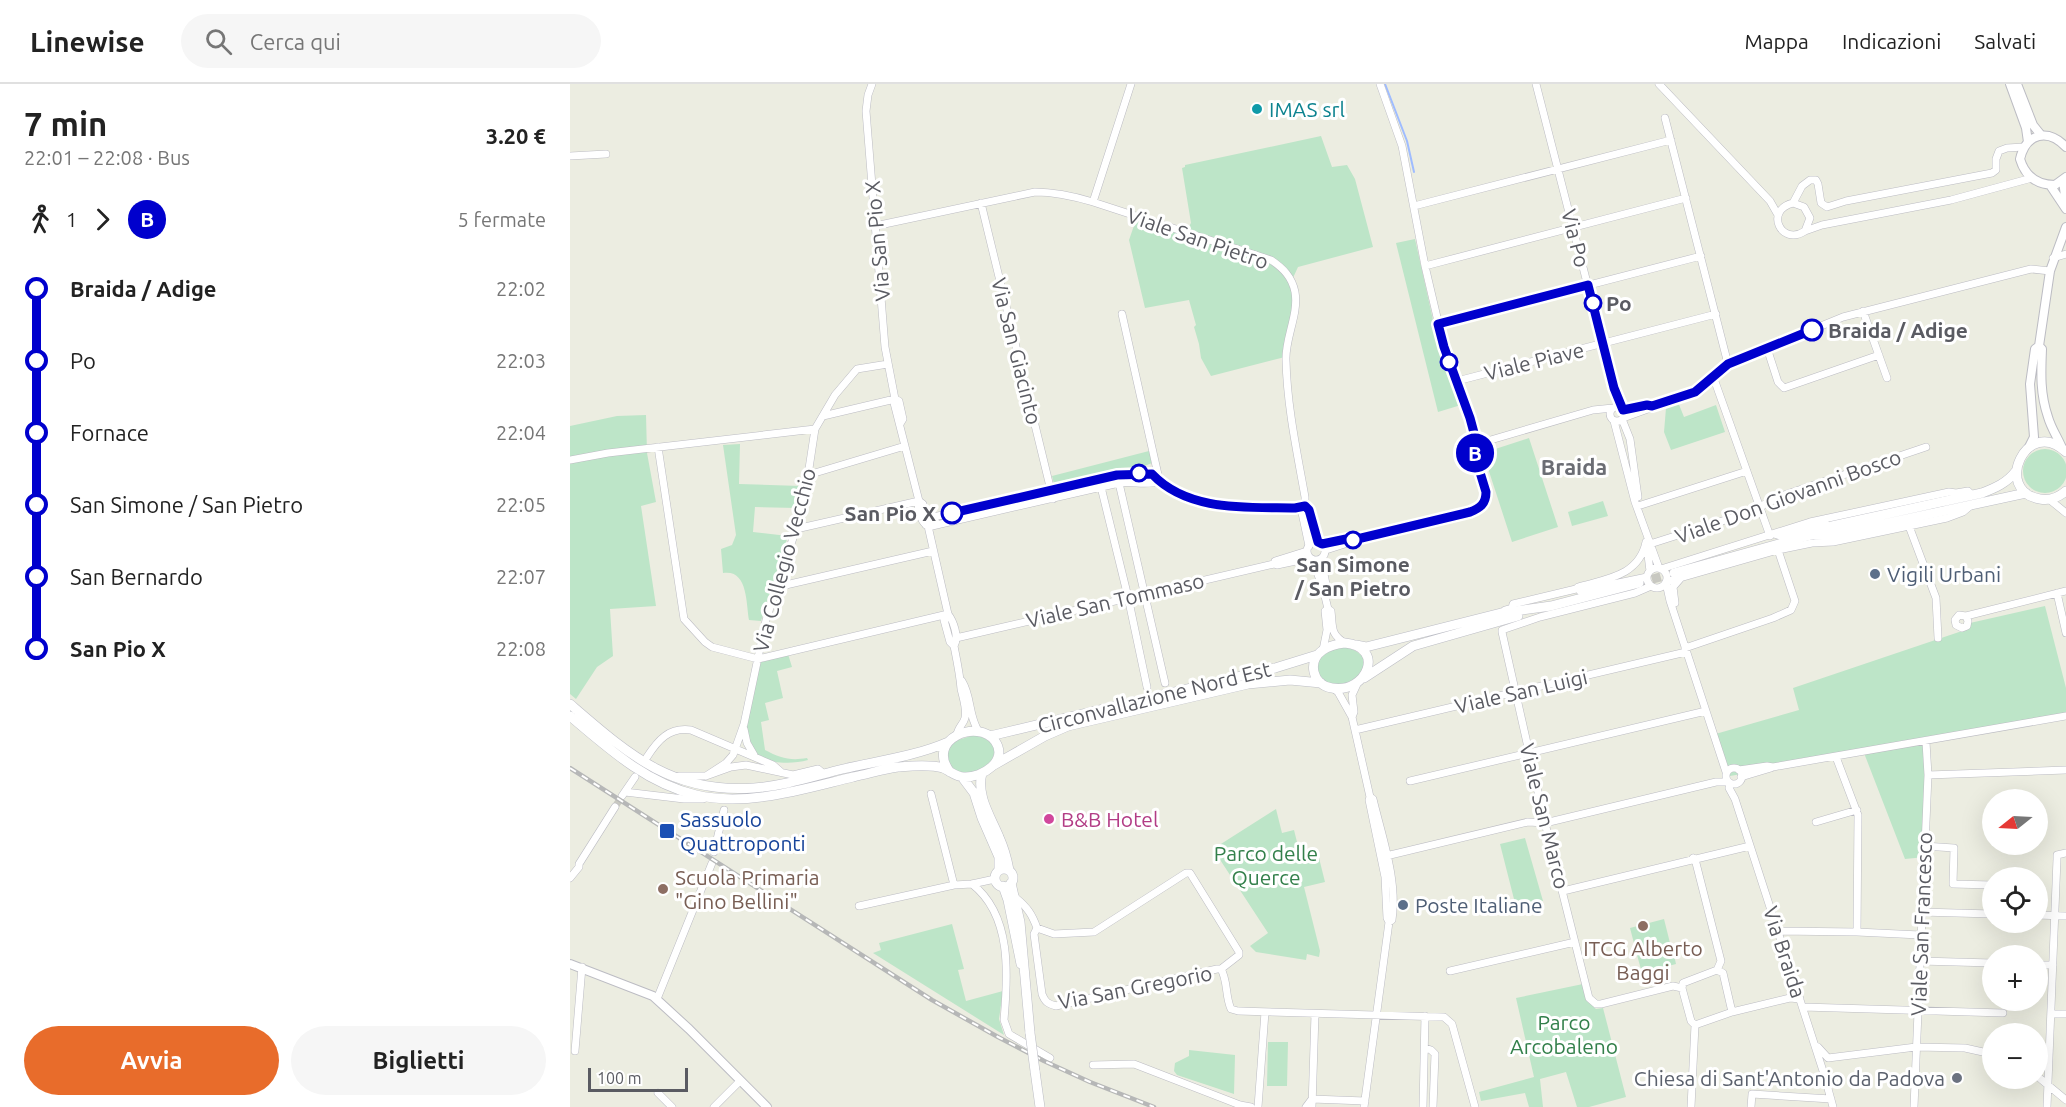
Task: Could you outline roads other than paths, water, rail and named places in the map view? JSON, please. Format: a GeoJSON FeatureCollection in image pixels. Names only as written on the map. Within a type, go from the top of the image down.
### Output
{"type":"FeatureCollection","features":[{"type":"Feature","properties":{"kind":"main road"},"geometry":{"type":"LineString","coordinates":[[1677,575],[1971,500],[2011,477],[2016,471],[2020,457],[2029,447],[2048,442],[2064,450]]}},
{"type":"Feature","properties":{"kind":"main road"},"geometry":{"type":"LineString","coordinates":[[2016,471],[2019,483],[2026,493],[2037,499],[2050,500],[2066,491]]}},
{"type":"Feature","properties":{"kind":"main road"},"geometry":{"type":"LineString","coordinates":[[1811,539],[1832,525],[1971,500],[2026,493]]}},
{"type":"Feature","properties":{"kind":"main road"},"geometry":{"type":"LineString","coordinates":[[1502,621],[1366,647],[1345,644],[1329,646],[1320,653],[1313,669],[1321,683],[1334,689],[1352,686],[1413,646],[1428,640],[1502,621],[1639,583]]}},
{"type":"Feature","properties":{"kind":"main road"},"geometry":{"type":"LineString","coordinates":[[1356,645],[1364,651],[1369,662],[1361,680]]}},
{"type":"Feature","properties":{"kind":"main road","name":"Circonvallazione Nord Est"},"geometry":{"type":"LineString","coordinates":[[990,736],[1275,668],[1320,653]]}},
{"type":"Feature","properties":{"kind":"main road","name":"Circonvallazione Nord Est"},"geometry":{"type":"LineString","coordinates":[[962,777],[982,773],[1045,736],[1068,726],[1248,684],[1290,680],[1321,683]]}},
{"type":"Feature","properties":{"kind":"main road"},"geometry":{"type":"LineString","coordinates":[[570,704],[629,754],[652,768],[698,784],[728,788],[755,788],[824,774],[948,742]]}},
{"type":"Feature","properties":{"kind":"main road"},"geometry":{"type":"LineString","coordinates":[[570,716],[635,769],[677,789],[711,797],[741,799],[770,795],[897,767],[942,768],[962,777],[974,793],[999,857],[1001,873]]}},
{"type":"Feature","properties":{"kind":"main road"},"geometry":{"type":"LineString","coordinates":[[950,772],[944,762],[944,747],[957,735],[979,732],[990,736],[998,750],[994,765]]}},
{"type":"Feature","properties":{"kind":"main road"},"geometry":{"type":"LineString","coordinates":[[982,773],[983,798],[1004,850],[998,885],[1007,885]]}},
{"type":"Feature","properties":{"kind":"main road"},"geometry":{"type":"LineString","coordinates":[[1001,873],[1013,876],[1007,885],[1020,962],[1023,968],[1040,1107]]}},
{"type":"Feature","properties":{"kind":"main road"},"geometry":{"type":"LineString","coordinates":[[1007,885],[1016,898],[1025,962],[1023,968]]}},
{"type":"Feature","properties":{"kind":"street","name":"Via San Pio X"},"geometry":{"type":"LineString","coordinates":[[872,84],[866,111],[888,364],[895,399],[899,400],[903,419],[900,424],[905,446],[919,501],[923,504],[927,519],[926,525],[956,638],[954,646],[962,681],[965,719],[957,729],[957,735]]}},
{"type":"Feature","properties":{"kind":"street"},"geometry":{"type":"LineString","coordinates":[[1093,202],[1131,84]]}},
{"type":"Feature","properties":{"kind":"street"},"geometry":{"type":"LineString","coordinates":[[1380,84],[1402,146],[1425,266],[1444,347],[1477,444],[1593,410],[1618,414],[1695,392],[1728,364],[1843,317],[2031,269],[2050,271]]}},
{"type":"Feature","properties":{"kind":"street","name":"Via Po"},"geometry":{"type":"LineString","coordinates":[[1536,84],[1603,343],[1618,414]]}},
{"type":"Feature","properties":{"kind":"street"},"geometry":{"type":"LineString","coordinates":[[1659,84],[1770,201],[1778,216],[1779,226],[1786,233],[1796,235],[1822,225],[1951,200],[2032,178]]}},
{"type":"Feature","properties":{"kind":"street"},"geometry":{"type":"LineString","coordinates":[[2010,84],[2026,128],[2026,144],[2013,183]]}},
{"type":"Feature","properties":{"kind":"street"},"geometry":{"type":"LineString","coordinates":[[2017,84],[2033,125],[2041,135],[2056,140],[2066,147]]}},
{"type":"Feature","properties":{"kind":"street"},"geometry":{"type":"LineString","coordinates":[[1665,118],[1728,364]]}},
{"type":"Feature","properties":{"kind":"street"},"geometry":{"type":"LineString","coordinates":[[1793,203],[1802,186],[1810,180],[1815,180],[1818,184],[1821,202],[1827,207],[1846,201],[1992,173],[1997,166],[1998,154],[2007,148],[2026,144],[2041,135]]}},
{"type":"Feature","properties":{"kind":"street"},"geometry":{"type":"LineString","coordinates":[[2056,140],[2066,138]]}},
{"type":"Feature","properties":{"kind":"street"},"geometry":{"type":"LineString","coordinates":[[1414,206],[1671,140]]}},
{"type":"Feature","properties":{"kind":"street"},"geometry":{"type":"LineString","coordinates":[[2007,148],[2039,183],[2055,185],[2064,179],[2066,203]]}},
{"type":"Feature","properties":{"kind":"street"},"geometry":{"type":"LineString","coordinates":[[570,156],[606,154]]}},
{"type":"Feature","properties":{"kind":"street"},"geometry":{"type":"LineString","coordinates":[[2050,185],[2066,209]]}},
{"type":"Feature","properties":{"kind":"street"},"geometry":{"type":"LineString","coordinates":[[1802,186],[1804,207],[1810,218],[1822,225]]}},
{"type":"Feature","properties":{"kind":"street","name":"Viale San Pietro"},"geometry":{"type":"LineString","coordinates":[[875,226],[1035,192],[1067,194],[1271,260],[1290,277],[1295,291],[1296,302],[1286,359],[1293,430],[1305,497],[1302,513],[1310,553],[1328,609],[1331,611],[1332,627],[1336,637],[1345,644]]}},
{"type":"Feature","properties":{"kind":"street"},"geometry":{"type":"LineString","coordinates":[[1425,266],[1686,198]]}},
{"type":"Feature","properties":{"kind":"street"},"geometry":{"type":"LineString","coordinates":[[1770,201],[1784,206],[1793,203],[1804,207]]}},
{"type":"Feature","properties":{"kind":"street","name":"Via San Giacinto"},"geometry":{"type":"LineString","coordinates":[[981,203],[1052,495]]}},
{"type":"Feature","properties":{"kind":"street"},"geometry":{"type":"LineString","coordinates":[[1778,216],[1784,206]]}},
{"type":"Feature","properties":{"kind":"street"},"geometry":{"type":"LineString","coordinates":[[1805,231],[1810,218]]}},
{"type":"Feature","properties":{"kind":"street"},"geometry":{"type":"LineString","coordinates":[[2029,447],[2034,437],[2030,384],[2035,349],[2039,346],[2053,258],[2066,227]]}},
{"type":"Feature","properties":{"kind":"street"},"geometry":{"type":"LineString","coordinates":[[2053,258],[2066,254]]}},
{"type":"Feature","properties":{"kind":"street"},"geometry":{"type":"LineString","coordinates":[[1438,324],[1701,256]]}},
{"type":"Feature","properties":{"kind":"street"},"geometry":{"type":"LineString","coordinates":[[1863,311],[1887,378]]}},
{"type":"Feature","properties":{"kind":"street"},"geometry":{"type":"LineString","coordinates":[[1122,314],[1159,481]]}},
{"type":"Feature","properties":{"kind":"street","name":"Viale Piave"},"geometry":{"type":"LineString","coordinates":[[1457,381],[1716,314]]}},
{"type":"Feature","properties":{"kind":"street"},"geometry":{"type":"LineString","coordinates":[[2039,346],[2042,349],[2040,383],[2048,419],[2064,450]]}},
{"type":"Feature","properties":{"kind":"street"},"geometry":{"type":"LineString","coordinates":[[1767,348],[1778,382],[1784,388],[1879,355]]}},
{"type":"Feature","properties":{"kind":"street","name":"Via Collegio Vecchio"},"geometry":{"type":"LineString","coordinates":[[706,776],[734,755],[744,724],[766,620],[796,529],[808,475],[814,429],[835,395],[857,369],[888,364]]}},
{"type":"Feature","properties":{"kind":"street"},"geometry":{"type":"LineString","coordinates":[[1713,376],[1760,509],[1772,535]]}},
{"type":"Feature","properties":{"kind":"street"},"geometry":{"type":"LineString","coordinates":[[822,416],[895,399]]}},
{"type":"Feature","properties":{"kind":"street","name":"Via Braida"},"geometry":{"type":"LineString","coordinates":[[1618,414],[1635,502],[1639,508],[1648,543],[1660,569],[1666,574],[1670,601],[1685,650],[1720,753],[1733,776],[1730,788],[1833,1107]]}},
{"type":"Feature","properties":{"kind":"street"},"geometry":{"type":"LineString","coordinates":[[570,460],[578,457],[814,429]]}},
{"type":"Feature","properties":{"kind":"street","name":"Viale San Tommaso"},"geometry":{"type":"LineString","coordinates":[[956,638],[1274,564],[1275,561],[1310,553],[1313,542],[1322,545],[1351,542],[1470,512],[1484,504],[1486,492],[1475,456],[1477,444]]}},
{"type":"Feature","properties":{"kind":"street"},"geometry":{"type":"LineString","coordinates":[[808,475],[905,446]]}},
{"type":"Feature","properties":{"kind":"street"},"geometry":{"type":"LineString","coordinates":[[658,447],[684,619],[712,647],[758,659],[948,614]]}},
{"type":"Feature","properties":{"kind":"street","name":"Viale Don Giovanni Bosco"},"geometry":{"type":"LineString","coordinates":[[1648,543],[1760,509],[1763,505],[1784,495],[1926,447]]}},
{"type":"Feature","properties":{"kind":"street"},"geometry":{"type":"LineString","coordinates":[[570,455],[578,457]]}},
{"type":"Feature","properties":{"kind":"street"},"geometry":{"type":"LineString","coordinates":[[1639,508],[1747,471]]}},
{"type":"Feature","properties":{"kind":"street"},"geometry":{"type":"LineString","coordinates":[[1052,495],[1117,475],[1152,474],[1159,481],[1188,498],[1216,505],[1295,508],[1305,506]]}},
{"type":"Feature","properties":{"kind":"street"},"geometry":{"type":"LineString","coordinates":[[926,525],[929,518],[1119,483],[1140,482],[1152,485],[1159,481]]}},
{"type":"Feature","properties":{"kind":"street"},"geometry":{"type":"LineString","coordinates":[[1119,483],[1165,683]]}},
{"type":"Feature","properties":{"kind":"street"},"geometry":{"type":"LineString","coordinates":[[1101,487],[1147,687]]}},
{"type":"Feature","properties":{"kind":"street"},"geometry":{"type":"LineString","coordinates":[[1502,621],[1540,617],[1602,602],[1655,587],[1677,575],[1778,550],[1811,539],[1833,542],[1947,518],[1963,512],[1971,500],[1968,491],[1956,494],[1949,492],[1810,522],[1648,574],[1578,591],[1576,589]]}},
{"type":"Feature","properties":{"kind":"street"},"geometry":{"type":"LineString","coordinates":[[2050,500],[2066,513]]}},
{"type":"Feature","properties":{"kind":"street"},"geometry":{"type":"LineString","coordinates":[[796,529],[919,501]]}},
{"type":"Feature","properties":{"kind":"street","name":"Viale San Pietro"},"geometry":{"type":"LineString","coordinates":[[1305,506],[1309,510],[1322,545]]}},
{"type":"Feature","properties":{"kind":"street"},"geometry":{"type":"LineString","coordinates":[[1772,535],[1780,536],[1832,525]]}},
{"type":"Feature","properties":{"kind":"street"},"geometry":{"type":"LineString","coordinates":[[1909,526],[1935,598],[1938,638]]}},
{"type":"Feature","properties":{"kind":"street"},"geometry":{"type":"LineString","coordinates":[[1502,621],[1513,604],[1576,589],[1620,575],[1640,559],[1648,543]]}},
{"type":"Feature","properties":{"kind":"street","name":"Via Braida"},"geometry":{"type":"LineString","coordinates":[[1648,543],[1648,574],[1655,587],[1670,601]]}},
{"type":"Feature","properties":{"kind":"street"},"geometry":{"type":"LineString","coordinates":[[1310,553],[1321,560],[1325,555],[1322,545]]}},
{"type":"Feature","properties":{"kind":"street","name":"Viale San Luigi"},"geometry":{"type":"LineString","coordinates":[[1355,730],[1685,650],[1773,618],[1791,609],[1795,601],[1778,550]]}},
{"type":"Feature","properties":{"kind":"street"},"geometry":{"type":"LineString","coordinates":[[777,587],[933,551]]}},
{"type":"Feature","properties":{"kind":"street","name":"Viale San Pietro"},"geometry":{"type":"LineString","coordinates":[[1321,560],[1326,584],[1323,588]]}},
{"type":"Feature","properties":{"kind":"street","name":"Via Braida"},"geometry":{"type":"LineString","coordinates":[[1673,611],[1675,606],[1673,587],[1677,575]]}},
{"type":"Feature","properties":{"kind":"street"},"geometry":{"type":"LineString","coordinates":[[1966,616],[2066,591]]}},
{"type":"Feature","properties":{"kind":"street"},"geometry":{"type":"LineString","coordinates":[[2057,593],[2066,633]]}},
{"type":"Feature","properties":{"kind":"street","name":"Viale San Pietro"},"geometry":{"type":"LineString","coordinates":[[1320,653],[1327,630],[1325,611],[1328,609]]}},
{"type":"Feature","properties":{"kind":"street","name":"Via San Pio X"},"geometry":{"type":"LineString","coordinates":[[948,614],[944,620],[950,642],[954,646]]}},
{"type":"Feature","properties":{"kind":"street","name":"Viale San Marco"},"geometry":{"type":"LineString","coordinates":[[1502,621],[1515,692],[1545,823],[1586,988],[1592,1002],[1601,1004],[1673,986],[1682,988]]}},
{"type":"Feature","properties":{"kind":"street"},"geometry":{"type":"LineString","coordinates":[[1352,717],[1354,712],[1352,695],[1361,680]]}},
{"type":"Feature","properties":{"kind":"street","name":"Via San Pio X"},"geometry":{"type":"LineString","coordinates":[[962,681],[967,688],[973,723],[979,732]]}},
{"type":"Feature","properties":{"kind":"street"},"geometry":{"type":"LineString","coordinates":[[1334,689],[1352,717],[1370,797],[1370,811],[1384,859]]}},
{"type":"Feature","properties":{"kind":"street"},"geometry":{"type":"LineString","coordinates":[[1410,781],[1706,711]]}},
{"type":"Feature","properties":{"kind":"street"},"geometry":{"type":"LineString","coordinates":[[1384,859],[1528,822],[1545,823],[1773,767],[2066,716]]}},
{"type":"Feature","properties":{"kind":"street","name":"Via Collegio Vecchio"},"geometry":{"type":"LineString","coordinates":[[744,724],[747,743],[759,760]]}},
{"type":"Feature","properties":{"kind":"street"},"geometry":{"type":"LineString","coordinates":[[647,757],[665,735],[683,729],[703,733],[774,765],[781,772]]}},
{"type":"Feature","properties":{"kind":"street","name":"Viale San Francesco"},"geometry":{"type":"LineString","coordinates":[[1914,1107],[1928,775],[1926,742]]}},
{"type":"Feature","properties":{"kind":"street"},"geometry":{"type":"LineString","coordinates":[[1836,757],[1858,815],[1857,932]]}},
{"type":"Feature","properties":{"kind":"street"},"geometry":{"type":"LineString","coordinates":[[667,775],[706,776],[731,767],[746,765],[793,775],[818,769],[824,774]]}},
{"type":"Feature","properties":{"kind":"street"},"geometry":{"type":"LineString","coordinates":[[1928,775],[2066,770]]}},
{"type":"Feature","properties":{"kind":"street"},"geometry":{"type":"LineString","coordinates":[[635,777],[623,794],[684,799],[711,797]]}},
{"type":"Feature","properties":{"kind":"street"},"geometry":{"type":"LineString","coordinates":[[932,794],[954,885]]}},
{"type":"Feature","properties":{"kind":"street"},"geometry":{"type":"LineString","coordinates":[[1306,1107],[1312,1103],[1365,1104],[1389,921],[1384,859],[1373,799],[1370,797]]}},
{"type":"Feature","properties":{"kind":"street"},"geometry":{"type":"LineString","coordinates":[[570,878],[615,807]]}},
{"type":"Feature","properties":{"kind":"street"},"geometry":{"type":"LineString","coordinates":[[714,852],[723,810]]}},
{"type":"Feature","properties":{"kind":"street"},"geometry":{"type":"LineString","coordinates":[[1816,822],[1857,810]]}},
{"type":"Feature","properties":{"kind":"street"},"geometry":{"type":"LineString","coordinates":[[1563,891],[1750,846]]}},
{"type":"Feature","properties":{"kind":"street"},"geometry":{"type":"LineString","coordinates":[[1924,846],[1954,848],[1953,884],[1982,885]]}},
{"type":"Feature","properties":{"kind":"street"},"geometry":{"type":"LineString","coordinates":[[2066,854],[2057,855],[2048,1086],[2066,1100]]}},
{"type":"Feature","properties":{"kind":"street"},"geometry":{"type":"LineString","coordinates":[[1693,858],[1721,961],[1717,970]]}},
{"type":"Feature","properties":{"kind":"street"},"geometry":{"type":"LineString","coordinates":[[657,999],[712,863]]}},
{"type":"Feature","properties":{"kind":"street"},"geometry":{"type":"LineString","coordinates":[[570,871],[579,864]]}},
{"type":"Feature","properties":{"kind":"street"},"geometry":{"type":"LineString","coordinates":[[859,906],[954,885],[972,884],[1001,873]]}},
{"type":"Feature","properties":{"kind":"street"},"geometry":{"type":"LineString","coordinates":[[1020,922],[1024,916],[1027,916],[1054,934],[1094,932],[1186,873],[1190,873],[1239,952],[1239,955],[1221,969]]}},
{"type":"Feature","properties":{"kind":"street"},"geometry":{"type":"LineString","coordinates":[[972,884],[990,902],[1001,932],[1006,963],[1004,1020],[1006,1028],[1009,1034],[1050,1058]]}},
{"type":"Feature","properties":{"kind":"street"},"geometry":{"type":"LineString","coordinates":[[1016,898],[1027,906],[1036,924]]}},
{"type":"Feature","properties":{"kind":"street"},"geometry":{"type":"LineString","coordinates":[[1921,912],[1982,914]]}},
{"type":"Feature","properties":{"kind":"street"},"geometry":{"type":"LineString","coordinates":[[2048,916],[2066,916]]}},
{"type":"Feature","properties":{"kind":"street","name":"Via San Gregorio"},"geometry":{"type":"LineString","coordinates":[[1036,924],[1034,934],[1042,994],[1044,1000],[1050,1005],[1056,1006],[1221,969],[1228,1002],[1231,1009],[1238,1011],[1444,1017],[1452,1024],[1475,1107]]}},
{"type":"Feature","properties":{"kind":"street"},"geometry":{"type":"LineString","coordinates":[[1778,931],[1920,935]]}},
{"type":"Feature","properties":{"kind":"street"},"geometry":{"type":"LineString","coordinates":[[1449,971],[1575,942]]}},
{"type":"Feature","properties":{"kind":"street"},"geometry":{"type":"LineString","coordinates":[[1920,961],[1982,963]]}},
{"type":"Feature","properties":{"kind":"street"},"geometry":{"type":"LineString","coordinates":[[570,963],[657,999],[767,1107]]}},
{"type":"Feature","properties":{"kind":"street"},"geometry":{"type":"LineString","coordinates":[[2048,965],[2053,965]]}},
{"type":"Feature","properties":{"kind":"street"},"geometry":{"type":"LineString","coordinates":[[575,1051],[582,967]]}},
{"type":"Feature","properties":{"kind":"street"},"geometry":{"type":"LineString","coordinates":[[1691,1107],[1695,1025],[1691,1021],[1682,988],[1683,983],[1717,970],[1723,973],[1732,1012]]}},
{"type":"Feature","properties":{"kind":"street"},"geometry":{"type":"LineString","coordinates":[[1695,1025],[1732,1012],[1790,998],[1801,1003],[2003,1013]]}},
{"type":"Feature","properties":{"kind":"street"},"geometry":{"type":"LineString","coordinates":[[1258,1107],[1265,1012]]}},
{"type":"Feature","properties":{"kind":"street"},"geometry":{"type":"LineString","coordinates":[[1312,1103],[1315,1014]]}},
{"type":"Feature","properties":{"kind":"street"},"geometry":{"type":"LineString","coordinates":[[2051,1014],[2066,1014]]}},
{"type":"Feature","properties":{"kind":"street"},"geometry":{"type":"LineString","coordinates":[[1423,1107],[1425,1016]]}},
{"type":"Feature","properties":{"kind":"street"},"geometry":{"type":"LineString","coordinates":[[1814,1043],[1828,1058]]}},
{"type":"Feature","properties":{"kind":"street"},"geometry":{"type":"LineString","coordinates":[[1828,1058],[1916,1047],[1965,1048],[1982,1052]]}},
{"type":"Feature","properties":{"kind":"street"},"geometry":{"type":"LineString","coordinates":[[1425,1048],[1435,1054],[1433,1107]]}},
{"type":"Feature","properties":{"kind":"street"},"geometry":{"type":"LineString","coordinates":[[1826,1082],[1828,1058]]}},
{"type":"Feature","properties":{"kind":"street"},"geometry":{"type":"LineString","coordinates":[[1094,1065],[1134,1064],[1240,1105],[1251,1107]]}},
{"type":"Feature","properties":{"kind":"street"},"geometry":{"type":"LineString","coordinates":[[714,1107],[740,1081]]}},
{"type":"Feature","properties":{"kind":"street"},"geometry":{"type":"LineString","coordinates":[[2047,1107],[2048,1089]]}},
{"type":"Feature","properties":{"kind":"street"},"geometry":{"type":"LineString","coordinates":[[658,1093],[672,1107]]}},
{"type":"Feature","properties":{"kind":"street"},"geometry":{"type":"LineString","coordinates":[[1751,1107],[1752,1095],[1831,1099]]}},
{"type":"Feature","properties":{"kind":"waterway"},"geometry":{"type":"LineString","coordinates":[[1385,84],[1407,141],[1414,172]]}},
{"type":"Feature","properties":{"kind":"tunnel"},"geometry":{"type":"LineString","coordinates":[[1639,583],[1674,573]]}},
{"type":"Feature","properties":{"kind":"tunnel"},"geometry":{"type":"LineString","coordinates":[[615,807],[622,796]]}},
{"type":"Feature","properties":{"kind":"railway"},"geometry":{"type":"LineString","coordinates":[[570,768],[932,1000],[1044,1061],[1154,1107]]}},
{"type":"Feature","properties":{"kind":"place","name":"IMAS srl"},"geometry":{"type":"Point","coordinates":[1257,109]}},
{"type":"Feature","properties":{"kind":"place","name":"Po"},"geometry":{"type":"Point","coordinates":[1593,303]}},
{"type":"Feature","properties":{"kind":"place","name":"Braida / Adige"},"geometry":{"type":"Point","coordinates":[1812,330]}},
{"type":"Feature","properties":{"kind":"place","name":"San Pio X"},"geometry":{"type":"Point","coordinates":[952,513]}},
{"type":"Feature","properties":{"kind":"place","name":"San Simone / San Pietro"},"geometry":{"type":"Point","coordinates":[1353,540]}},
{"type":"Feature","properties":{"kind":"place","name":"Vigili Urbani"},"geometry":{"type":"Point","coordinates":[1875,574]}},
{"type":"Feature","properties":{"kind":"place","name":"B&B Hotel"},"geometry":{"type":"Point","coordinates":[1049,819]}},
{"type":"Feature","properties":{"kind":"place","name":"Sassuolo Quattroponti"},"geometry":{"type":"Point","coordinates":[667,831]}},
{"type":"Feature","properties":{"kind":"place","name":"Scuola Primaria \"Gino Bellini\""},"geometry":{"type":"Point","coordinates":[663,889]}},
{"type":"Feature","properties":{"kind":"place","name":"Poste Italiane"},"geometry":{"type":"Point","coordinates":[1403,905]}},
{"type":"Feature","properties":{"kind":"place","name":"ITCG Alberto Baggi"},"geometry":{"type":"Point","coordinates":[1643,926]}},
{"type":"Feature","properties":{"kind":"place","name":"Chiesa di Sant'Antonio da Padova"},"geometry":{"type":"Point","coordinates":[1957,1078]}},
{"type":"Feature","properties":{"kind":"district","name":"Braida"},"geometry":{"type":"Point","coordinates":[1574,466]}},
{"type":"Feature","properties":{"kind":"park label","name":"Parco delle Querce"},"geometry":{"type":"Point","coordinates":[1266,865]}},
{"type":"Feature","properties":{"kind":"park label","name":"Parco Arcobaleno"},"geometry":{"type":"Point","coordinates":[1564,1034]}}]}
